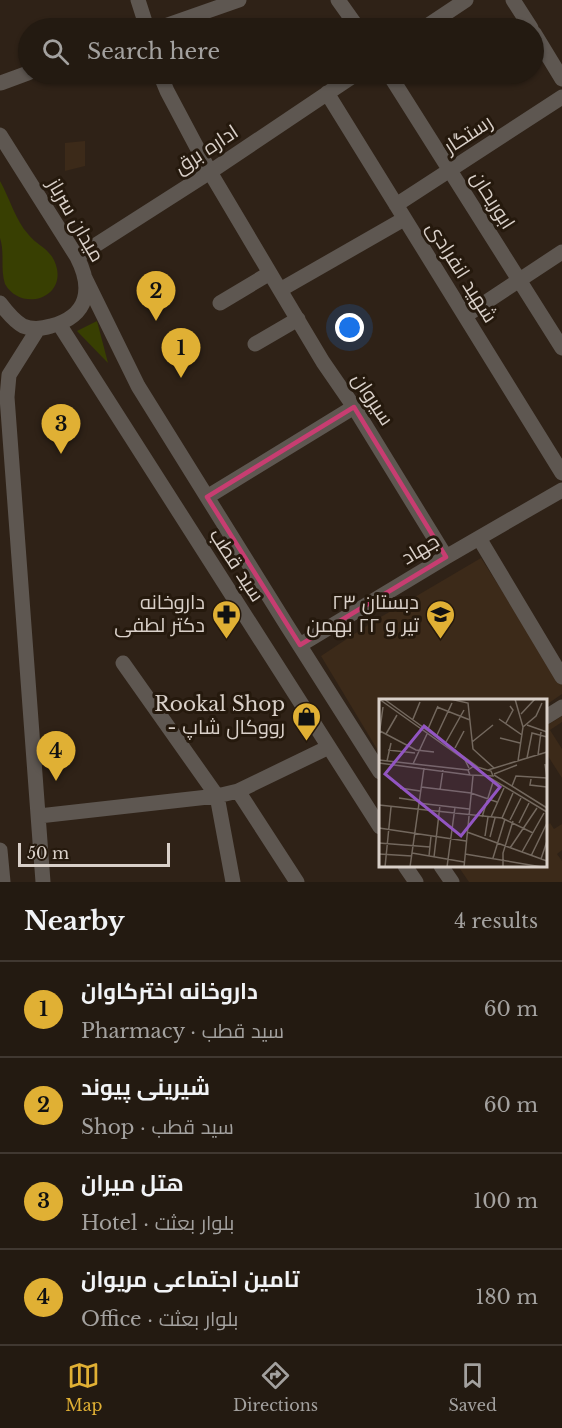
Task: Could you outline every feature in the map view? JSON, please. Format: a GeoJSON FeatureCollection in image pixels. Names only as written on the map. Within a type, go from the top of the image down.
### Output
{"type":"FeatureCollection","features":[{"type":"Feature","properties":{"kind":"street"},"geometry":{"type":"LineString","coordinates":[[138,0],[144,18]]}},
{"type":"Feature","properties":{"kind":"street"},"geometry":{"type":"LineString","coordinates":[[188,18],[239,0]]}},
{"type":"Feature","properties":{"kind":"street"},"geometry":{"type":"LineString","coordinates":[[338,0],[351,18]]}},
{"type":"Feature","properties":{"kind":"street"},"geometry":{"type":"LineString","coordinates":[[439,18],[466,0]]}},
{"type":"Feature","properties":{"kind":"street"},"geometry":{"type":"LineString","coordinates":[[513,0],[525,18]]}},
{"type":"Feature","properties":{"kind":"street"},"geometry":{"type":"LineString","coordinates":[[544,49],[562,79]]}},
{"type":"Feature","properties":{"kind":"street"},"geometry":{"type":"LineString","coordinates":[[1,83],[18,77]]}},
{"type":"Feature","properties":{"kind":"street","name":"سیروان"},"geometry":{"type":"LineString","coordinates":[[164,84],[210,172],[280,290],[446,557]]}},
{"type":"Feature","properties":{"kind":"street","name":"اداره برق"},"geometry":{"type":"LineString","coordinates":[[77,257],[210,172],[341,84]]}},
{"type":"Feature","properties":{"kind":"street","name":"ابوریحان"},"geometry":{"type":"LineString","coordinates":[[395,84],[562,348]]}},
{"type":"Feature","properties":{"kind":"street","name":"شهید انفرادی"},"geometry":{"type":"LineString","coordinates":[[327,93],[562,473]]}},
{"type":"Feature","properties":{"kind":"street","name":"رستگار"},"geometry":{"type":"LineString","coordinates":[[396,205],[562,97]]}},
{"type":"Feature","properties":{"kind":"street","name":"میدان سرباز"},"geometry":{"type":"LineString","coordinates":[[0,135],[77,257],[85,278],[87,295],[82,306],[73,316],[59,324],[38,330]]}},
{"type":"Feature","properties":{"kind":"street"},"geometry":{"type":"LineString","coordinates":[[280,290],[405,219]]}},
{"type":"Feature","properties":{"kind":"street"},"geometry":{"type":"LineString","coordinates":[[465,316],[562,252]]}},
{"type":"Feature","properties":{"kind":"street"},"geometry":{"type":"LineString","coordinates":[[220,303],[270,273]]}},
{"type":"Feature","properties":{"kind":"street","name":"سید قطب"},"geometry":{"type":"LineString","coordinates":[[85,278],[138,386],[379,769]]}},
{"type":"Feature","properties":{"kind":"street"},"geometry":{"type":"LineString","coordinates":[[0,303],[10,316],[23,326],[38,330],[9,375],[7,396],[43,882]]}},
{"type":"Feature","properties":{"kind":"street"},"geometry":{"type":"LineString","coordinates":[[255,344],[298,320]]}},
{"type":"Feature","properties":{"kind":"street","name":"سید قطب"},"geometry":{"type":"LineString","coordinates":[[59,324],[379,824]]}},
{"type":"Feature","properties":{"kind":"street"},"geometry":{"type":"LineString","coordinates":[[207,497],[354,407]]}},
{"type":"Feature","properties":{"kind":"street","name":"جهاد"},"geometry":{"type":"LineString","coordinates":[[300,645],[446,557],[560,495]]}},
{"type":"Feature","properties":{"kind":"street"},"geometry":{"type":"LineString","coordinates":[[479,538],[562,677]]}},
{"type":"Feature","properties":{"kind":"street"},"geometry":{"type":"LineString","coordinates":[[123,663],[217,796],[233,882]]}},
{"type":"Feature","properties":{"kind":"street"},"geometry":{"type":"LineString","coordinates":[[547,716],[562,707]]}},
{"type":"Feature","properties":{"kind":"street"},"geometry":{"type":"LineString","coordinates":[[39,816],[217,796],[238,791],[329,747]]}},
{"type":"Feature","properties":{"kind":"street"},"geometry":{"type":"LineString","coordinates":[[238,791],[297,882]]}},
{"type":"Feature","properties":{"kind":"street"},"geometry":{"type":"LineString","coordinates":[[0,850],[3,882]]}},
{"type":"Feature","properties":{"kind":"street"},"geometry":{"type":"LineString","coordinates":[[406,867],[416,882]]}},
{"type":"Feature","properties":{"kind":"street"},"geometry":{"type":"LineString","coordinates":[[442,867],[452,882]]}},
{"type":"Feature","properties":{"kind":"highlighted area"},"geometry":{"type":"Polygon","coordinates":[[[354,407],[446,557],[300,645],[207,497],[354,407]]]}},
{"type":"Feature","properties":{"kind":"shaded area"},"geometry":{"type":"Polygon","coordinates":[[[85,141],[85,166],[65,171],[65,143],[85,141]]]}},
{"type":"Feature","properties":{"kind":"shaded area","name":"دبستان ٢٣ تیر و ۲۲ بهمن"},"geometry":{"type":"Polygon","coordinates":[[[481,558],[562,685],[562,694],[547,704],[547,699],[379,699],[379,752],[321,656],[374,621],[481,558]]]}},
{"type":"Feature","properties":{"kind":"shaded area"},"geometry":{"type":"Polygon","coordinates":[[[562,716],[562,722],[550,730],[562,749],[562,778],[547,755],[547,725],[562,716]]]}},
{"type":"Feature","properties":{"kind":"shaded area"},"geometry":{"type":"Polygon","coordinates":[[[550,823],[554,829],[562,824],[562,850],[557,854],[562,861],[562,882],[469,882],[459,867],[547,867],[547,825],[550,823]]]}},
{"type":"Feature","properties":{"kind":"green space"},"geometry":{"type":"Polygon","coordinates":[[[0,181],[24,229],[55,262],[57,280],[54,288],[39,298],[20,297],[5,284],[0,238],[0,181]]]}},
{"type":"Feature","properties":{"kind":"green space"},"geometry":{"type":"Polygon","coordinates":[[[97,321],[108,363],[77,331],[97,321]]]}},
{"type":"Feature","properties":{"kind":"place","name":"شیرینی پیوند"},"geometry":{"type":"Point","coordinates":[156,321]}},
{"type":"Feature","properties":{"kind":"place","name":"داروخانه اخترکاوان"},"geometry":{"type":"Point","coordinates":[181,378]}},
{"type":"Feature","properties":{"kind":"place","name":"هتل میران"},"geometry":{"type":"Point","coordinates":[61,454]}},
{"type":"Feature","properties":{"kind":"place","name":"داروخانه دکتر لطفی"},"geometry":{"type":"Point","coordinates":[226,640]}},
{"type":"Feature","properties":{"kind":"place","name":"دبستان ٢٣ تیر و ۲۲ بهمن"},"geometry":{"type":"Point","coordinates":[440,640]}},
{"type":"Feature","properties":{"kind":"place","name":"Rookal Shop - رووکال شاپ"},"geometry":{"type":"Point","coordinates":[306,742]}},
{"type":"Feature","properties":{"kind":"place","name":"تامین اجتماعی مریوان"},"geometry":{"type":"Point","coordinates":[56,781]}}]}
